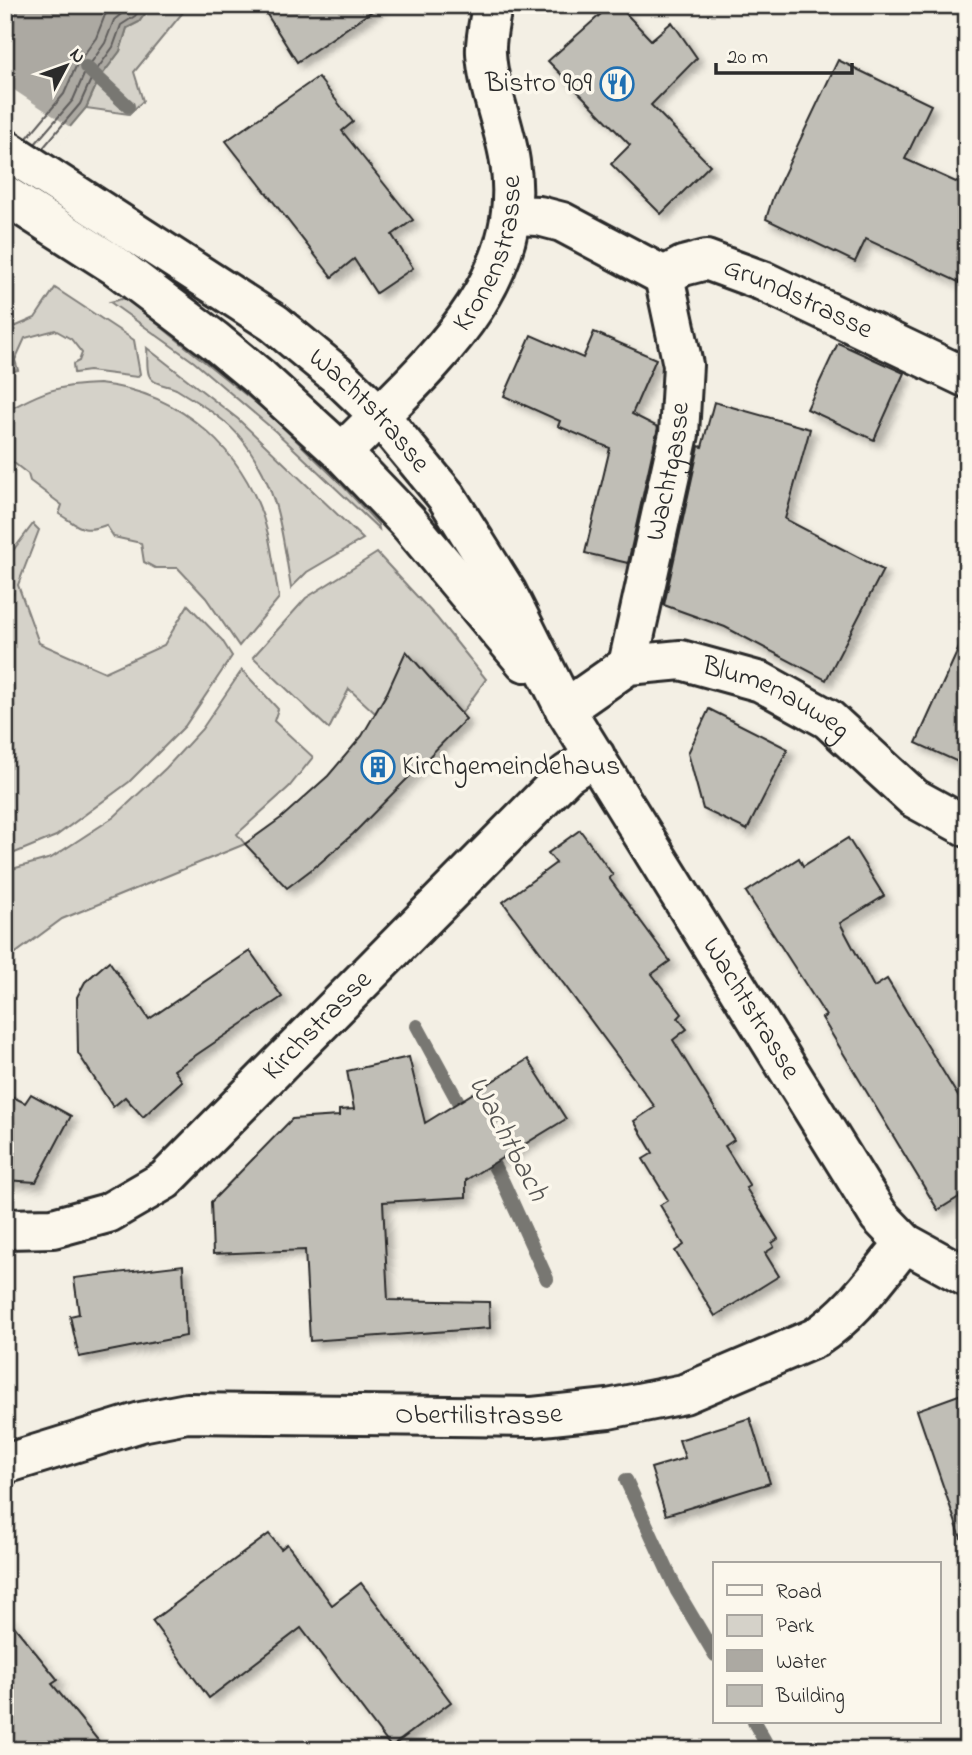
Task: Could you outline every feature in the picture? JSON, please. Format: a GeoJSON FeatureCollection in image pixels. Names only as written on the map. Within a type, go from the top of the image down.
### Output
{"type":"FeatureCollection","features":[{"type":"Feature","properties":{"kind":"street","name":"Kronenstrasse"},"geometry":{"type":"LineString","coordinates":[[342,453],[440,354],[472,313],[497,268],[511,215],[511,163],[486,52],[492,5]]}},
{"type":"Feature","properties":{"kind":"street","name":"Wachtstrasse"},"geometry":{"type":"LineString","coordinates":[[5,149],[274,323],[337,375],[379,415],[446,496],[507,593],[565,709],[879,1216],[905,1242],[967,1277]]}},
{"type":"Feature","properties":{"kind":"street","name":"Wachtstrasse"},"geometry":{"type":"LineString","coordinates":[[5,195],[116,266],[214,340],[342,453],[408,522],[565,709]]}},
{"type":"Feature","properties":{"kind":"street"},"geometry":{"type":"LineString","coordinates":[[511,215],[539,216],[562,222],[664,276]]}},
{"type":"Feature","properties":{"kind":"street","name":"Grundstrasse"},"geometry":{"type":"LineString","coordinates":[[664,276],[683,266],[706,260],[763,281],[967,378]]}},
{"type":"Feature","properties":{"kind":"street","name":"Wachtgasse"},"geometry":{"type":"LineString","coordinates":[[628,665],[679,434],[683,365],[664,276]]}},
{"type":"Feature","properties":{"kind":"street","name":"Blumenauweg"},"geometry":{"type":"LineString","coordinates":[[565,709],[628,665],[681,660],[761,682],[828,719],[914,799],[967,827]]}},
{"type":"Feature","properties":{"kind":"street","name":"Kirchstrasse"},"geometry":{"type":"LineString","coordinates":[[5,1229],[54,1228],[108,1213],[165,1180],[567,774],[595,756]]}},
{"type":"Feature","properties":{"kind":"street","name":"Obertilistrasse"},"geometry":{"type":"LineString","coordinates":[[5,1464],[129,1426],[187,1413],[533,1417],[608,1409],[684,1394],[815,1338],[835,1325],[853,1308],[905,1242]]}},
{"type":"Feature","properties":{"kind":"green space"},"geometry":{"type":"Polygon","coordinates":[[[151,5],[189,5],[134,72],[143,101],[129,114],[86,108],[99,79],[120,51],[127,28],[139,22],[151,5]]]}},
{"type":"Feature","properties":{"kind":"green space"},"geometry":{"type":"Polygon","coordinates":[[[55,288],[134,340],[140,374],[137,377],[89,371],[74,373],[73,364],[79,361],[82,353],[71,339],[55,330],[25,338],[15,360],[18,370],[5,373],[5,331],[35,318],[55,288]]]}},
{"type":"Feature","properties":{"kind":"green space"},"geometry":{"type":"Polygon","coordinates":[[[125,298],[266,411],[341,484],[378,524],[379,529],[275,431],[194,362],[110,302],[125,298]]]}},
{"type":"Feature","properties":{"kind":"green space"},"geometry":{"type":"Polygon","coordinates":[[[147,348],[238,419],[363,539],[307,572],[291,588],[277,512],[256,459],[222,419],[176,389],[157,383],[151,378],[147,348]]]}},
{"type":"Feature","properties":{"kind":"green space"},"geometry":{"type":"Polygon","coordinates":[[[99,384],[129,389],[158,399],[184,414],[228,453],[245,478],[268,534],[279,598],[239,646],[206,598],[178,568],[155,568],[144,562],[141,543],[114,537],[106,525],[85,529],[71,522],[59,514],[62,505],[30,481],[28,474],[5,456],[5,412],[50,391],[99,384]]]}},
{"type":"Feature","properties":{"kind":"green space"},"geometry":{"type":"Polygon","coordinates":[[[33,524],[39,530],[18,585],[39,643],[105,672],[164,645],[188,605],[222,640],[232,656],[185,726],[129,782],[56,836],[5,857],[5,605],[13,593],[5,587],[5,582],[13,572],[5,566],[5,561],[33,524]]]}},
{"type":"Feature","properties":{"kind":"green space"},"geometry":{"type":"Polygon","coordinates":[[[377,553],[437,618],[486,679],[461,714],[387,693],[375,713],[349,689],[329,729],[253,657],[306,598],[377,553]]]}},
{"type":"Feature","properties":{"kind":"green space"},"geometry":{"type":"Polygon","coordinates":[[[242,670],[278,709],[274,721],[313,757],[289,787],[237,834],[245,844],[62,919],[5,961],[5,871],[51,858],[114,817],[166,768],[202,729],[242,670]]]}},
{"type":"Feature","properties":{"kind":"water"},"geometry":{"type":"Polygon","coordinates":[[[5,5],[151,5],[139,22],[127,28],[120,51],[99,79],[86,108],[5,204],[5,5]]]}},
{"type":"Feature","properties":{"kind":"pier"},"geometry":{"type":"Polygon","coordinates":[[[5,84],[73,129],[5,207],[5,84]]]}},
{"type":"Feature","properties":{"kind":"building"},"geometry":{"type":"Polygon","coordinates":[[[261,5],[381,5],[297,62],[261,5]]]}},
{"type":"Feature","properties":{"kind":"building"},"geometry":{"type":"Polygon","coordinates":[[[611,5],[618,5],[651,40],[672,22],[697,58],[651,105],[710,165],[661,214],[611,164],[630,145],[548,61],[611,5]]]}},
{"type":"Feature","properties":{"kind":"building"},"geometry":{"type":"Polygon","coordinates":[[[838,60],[931,105],[905,159],[967,187],[967,286],[866,239],[855,262],[766,219],[773,197],[838,60]]]}},
{"type":"Feature","properties":{"kind":"building"},"geometry":{"type":"Polygon","coordinates":[[[318,77],[353,122],[342,131],[413,220],[392,235],[413,268],[376,293],[354,259],[332,277],[226,141],[318,77]]]}},
{"type":"Feature","properties":{"kind":"building"},"geometry":{"type":"Polygon","coordinates":[[[594,332],[656,359],[632,414],[658,427],[628,563],[585,553],[610,448],[558,426],[560,421],[504,396],[531,335],[583,358],[594,332]]]}},
{"type":"Feature","properties":{"kind":"building"},"geometry":{"type":"Polygon","coordinates":[[[838,343],[904,373],[874,440],[807,409],[838,343]]]}},
{"type":"Feature","properties":{"kind":"building"},"geometry":{"type":"Polygon","coordinates":[[[714,402],[810,429],[785,519],[883,570],[826,680],[725,627],[664,605],[699,446],[702,447],[714,402]]]}},
{"type":"Feature","properties":{"kind":"building"},"geometry":{"type":"Polygon","coordinates":[[[967,630],[967,766],[916,743],[967,630]]]}},
{"type":"Feature","properties":{"kind":"building","name":"Kirchgemeindehaus"},"geometry":{"type":"Polygon","coordinates":[[[406,651],[466,719],[353,834],[287,888],[245,844],[281,818],[328,776],[362,736],[387,693],[406,651]]]}},
{"type":"Feature","properties":{"kind":"building"},"geometry":{"type":"Polygon","coordinates":[[[709,709],[788,749],[747,830],[703,809],[688,753],[709,709]]]}},
{"type":"Feature","properties":{"kind":"building"},"geometry":{"type":"Polygon","coordinates":[[[580,830],[613,875],[609,878],[670,961],[652,974],[682,1014],[678,1018],[687,1029],[673,1040],[734,1140],[725,1146],[750,1186],[746,1188],[778,1239],[772,1243],[774,1247],[765,1253],[779,1276],[715,1316],[675,1251],[684,1245],[660,1205],[668,1200],[643,1159],[653,1153],[634,1121],[655,1107],[503,902],[556,863],[548,853],[580,830]]]}},
{"type":"Feature","properties":{"kind":"building"},"geometry":{"type":"Polygon","coordinates":[[[848,838],[884,896],[840,923],[874,987],[887,979],[967,1111],[967,1192],[938,1210],[822,1018],[826,1016],[746,892],[799,858],[803,866],[848,838]]]}},
{"type":"Feature","properties":{"kind":"building"},"geometry":{"type":"Polygon","coordinates":[[[250,951],[282,997],[174,1070],[182,1081],[143,1117],[125,1097],[113,1107],[78,1053],[77,997],[85,982],[109,961],[149,1019],[250,951]]]}},
{"type":"Feature","properties":{"kind":"building"},"geometry":{"type":"Polygon","coordinates":[[[409,1057],[425,1123],[528,1059],[566,1119],[466,1180],[466,1197],[383,1202],[388,1300],[489,1302],[490,1328],[310,1341],[305,1250],[213,1254],[211,1202],[292,1119],[339,1116],[339,1110],[354,1109],[347,1071],[409,1057]]]}},
{"type":"Feature","properties":{"kind":"building"},"geometry":{"type":"Polygon","coordinates":[[[5,1093],[25,1103],[31,1094],[71,1116],[36,1182],[5,1180],[5,1093]]]}},
{"type":"Feature","properties":{"kind":"building"},"geometry":{"type":"Polygon","coordinates":[[[183,1265],[186,1336],[79,1357],[70,1316],[79,1314],[74,1278],[183,1265]]]}},
{"type":"Feature","properties":{"kind":"building"},"geometry":{"type":"Polygon","coordinates":[[[967,1392],[967,1537],[961,1538],[917,1410],[967,1392]]]}},
{"type":"Feature","properties":{"kind":"building"},"geometry":{"type":"Polygon","coordinates":[[[750,1418],[770,1483],[666,1515],[651,1468],[685,1458],[679,1440],[750,1418]]]}},
{"type":"Feature","properties":{"kind":"building"},"geometry":{"type":"Polygon","coordinates":[[[269,1534],[281,1549],[287,1544],[332,1605],[361,1583],[451,1702],[391,1747],[301,1628],[209,1698],[152,1621],[269,1534]]]}},
{"type":"Feature","properties":{"kind":"building"},"geometry":{"type":"Polygon","coordinates":[[[5,1615],[58,1680],[52,1684],[106,1750],[5,1750],[5,1615]]]}},
{"type":"Feature","properties":{"kind":"waterway","name":"Wachtbach"},"geometry":{"type":"LineString","coordinates":[[86,67],[128,106]]}},
{"type":"Feature","properties":{"kind":"waterway","name":"Wachtbach"},"geometry":{"type":"LineString","coordinates":[[417,1026],[467,1118]]}},
{"type":"Feature","properties":{"kind":"waterway","name":"Wachtbach"},"geometry":{"type":"LineString","coordinates":[[484,1148],[503,1182],[547,1279]]}},
{"type":"Feature","properties":{"kind":"waterway","name":"Wachtbach"},"geometry":{"type":"LineString","coordinates":[[626,1480],[677,1591],[713,1652]]}},
{"type":"Feature","properties":{"kind":"waterway","name":"Wachtbach"},"geometry":{"type":"LineString","coordinates":[[755,1724],[770,1750]]}},
{"type":"Feature","properties":{"kind":"place","name":"Bistro 909"},"geometry":{"type":"Point","coordinates":[617,84]}},
{"type":"Feature","properties":{"kind":"place","name":"Kirchgemeindehaus"},"geometry":{"type":"Point","coordinates":[378,767]}}]}
